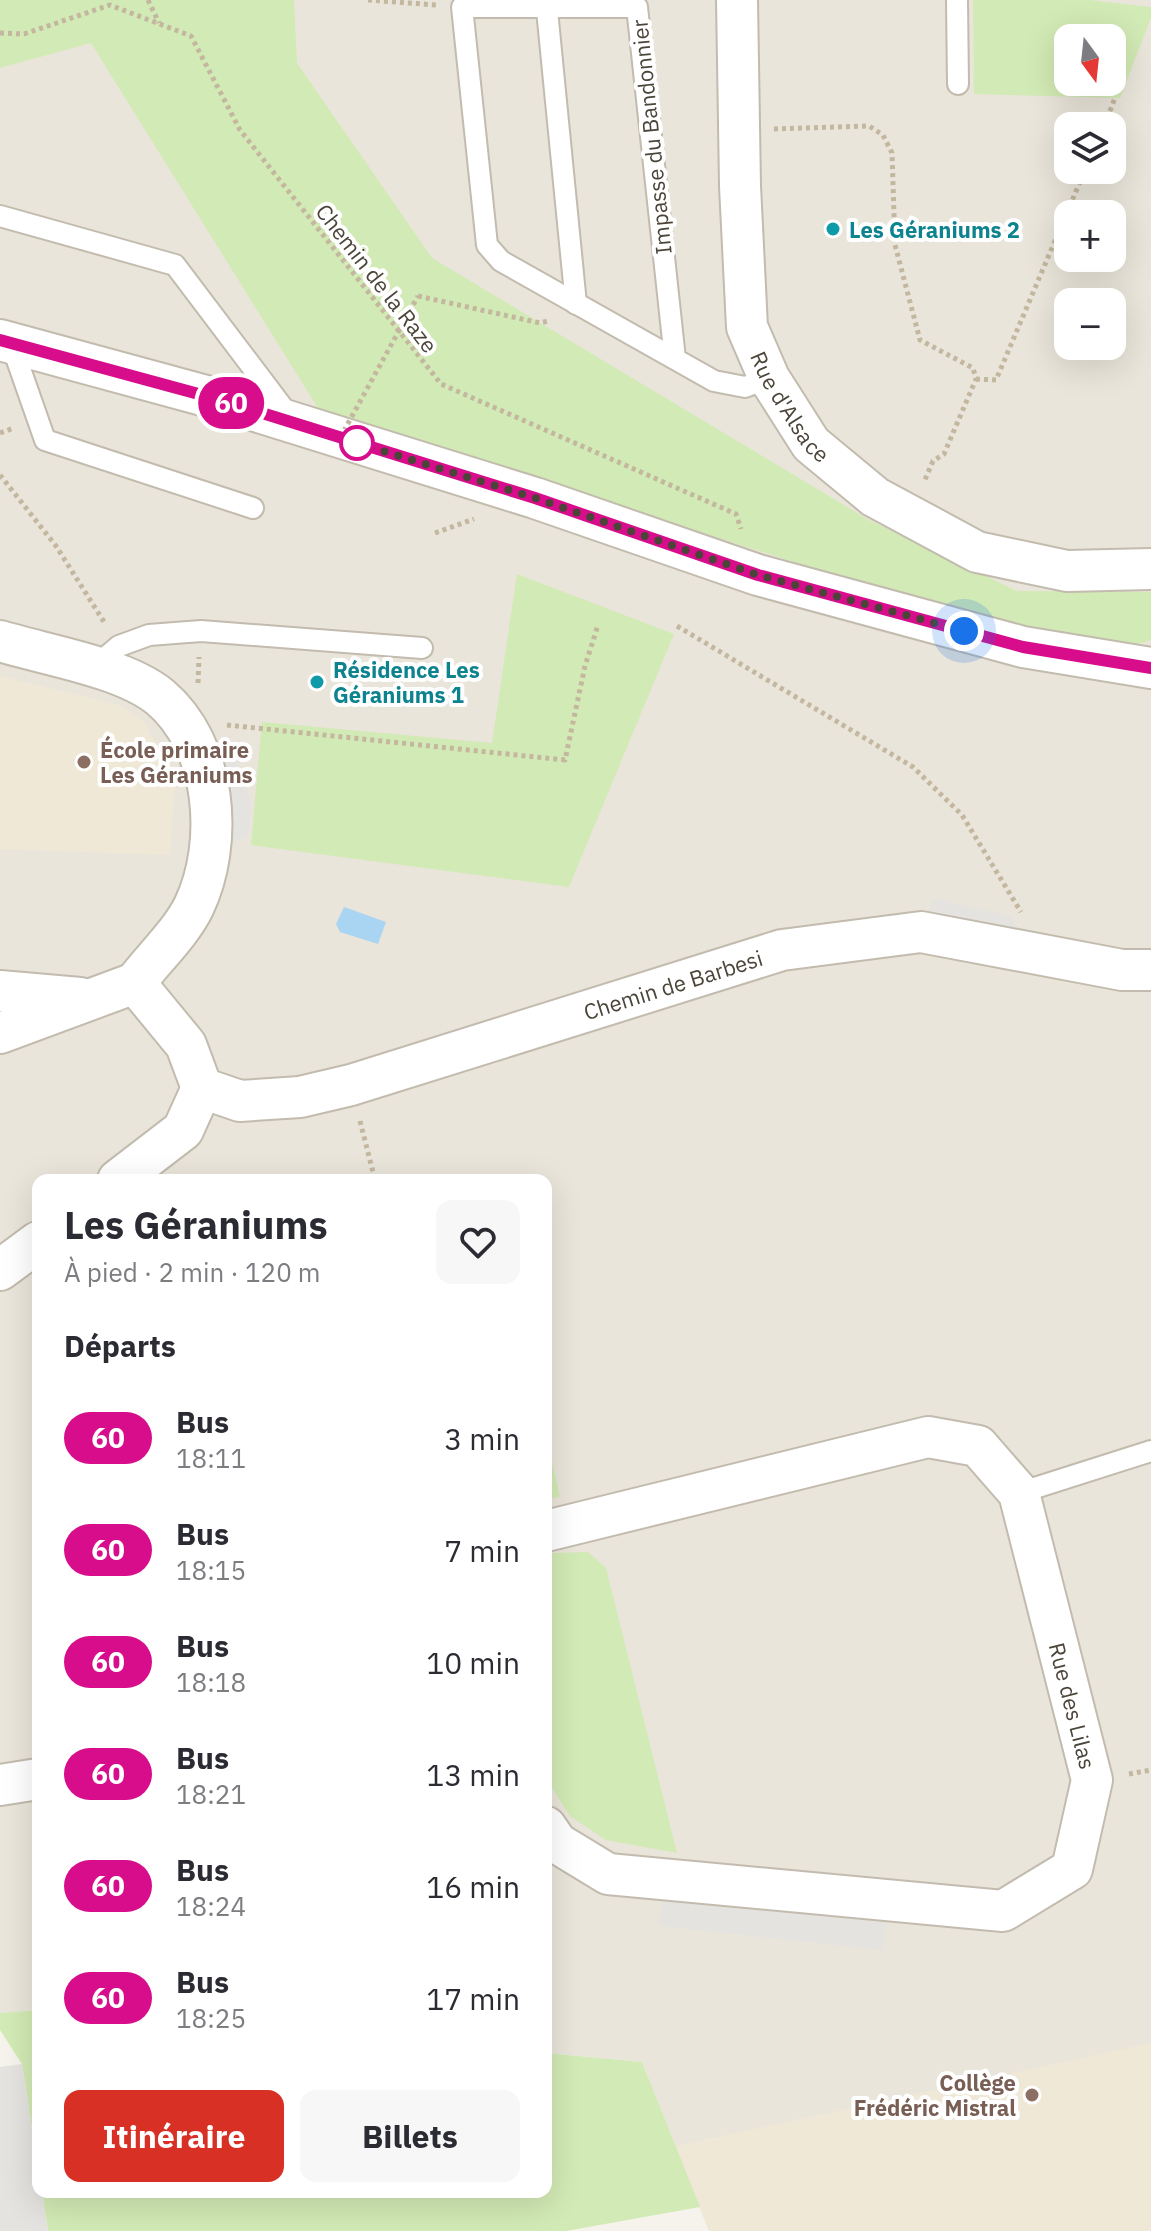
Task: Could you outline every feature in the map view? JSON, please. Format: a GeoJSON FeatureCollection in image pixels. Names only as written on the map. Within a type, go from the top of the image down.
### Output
{"type":"FeatureCollection","features":[{"type":"Feature","properties":{"kind":"street","name":"Rue d'Alsace"},"geometry":{"type":"LineString","coordinates":[[737,0],[747,327],[769,378],[811,444],[875,497],[977,552],[1067,571],[1151,569]]}},
{"type":"Feature","properties":{"kind":"street"},"geometry":{"type":"LineString","coordinates":[[5,341],[295,424],[535,498],[758,575],[1023,647],[1151,668]]}},
{"type":"Feature","properties":{"kind":"street"},"geometry":{"type":"LineString","coordinates":[[0,641],[106,657],[122,677],[160,697],[188,704],[212,806],[212,857],[193,908],[135,983],[0,1033]]}},
{"type":"Feature","properties":{"kind":"street","name":"Chemin de Barbesi"},"geometry":{"type":"LineString","coordinates":[[202,1088],[240,1101],[300,1097],[351,1085],[782,950],[921,932],[1122,970],[1151,970]]}},
{"type":"Feature","properties":{"kind":"street"},"geometry":{"type":"LineString","coordinates":[[126,1174],[183,1130],[202,1088],[186,1045],[135,983]]}},
{"type":"Feature","properties":{"kind":"street"},"geometry":{"type":"LineString","coordinates":[[0,991],[89,999]]}},
{"type":"Feature","properties":{"kind":"street"},"geometry":{"type":"LineString","coordinates":[[0,1270],[32,1246]]}},
{"type":"Feature","properties":{"kind":"street","name":"Rue des Lilas"},"geometry":{"type":"LineString","coordinates":[[552,1530],[928,1437],[978,1446],[1019,1493],[1092,1780],[1072,1869],[1003,1911],[608,1874],[557,1843],[552,1836]]}},
{"type":"Feature","properties":{"kind":"street"},"geometry":{"type":"LineString","coordinates":[[0,1785],[32,1780]]}},
{"type":"Feature","properties":{"kind":"lane"},"geometry":{"type":"LineString","coordinates":[[957,0],[958,84]]}},
{"type":"Feature","properties":{"kind":"lane","name":"Impasse du Bandonnier"},"geometry":{"type":"LineString","coordinates":[[462,7],[546,4],[637,7],[675,359]]}},
{"type":"Feature","properties":{"kind":"lane"},"geometry":{"type":"LineString","coordinates":[[546,4],[582,308]]}},
{"type":"Feature","properties":{"kind":"lane"},"geometry":{"type":"LineString","coordinates":[[462,7],[487,245],[501,261],[714,381],[745,387],[769,378]]}},
{"type":"Feature","properties":{"kind":"lane"},"geometry":{"type":"LineString","coordinates":[[0,216],[175,265],[295,424]]}},
{"type":"Feature","properties":{"kind":"lane"},"geometry":{"type":"LineString","coordinates":[[5,341],[45,440],[253,508]]}},
{"type":"Feature","properties":{"kind":"lane"},"geometry":{"type":"LineString","coordinates":[[106,657],[149,635],[201,631],[422,648]]}},
{"type":"Feature","properties":{"kind":"lane"},"geometry":{"type":"LineString","coordinates":[[1019,1493],[1151,1451]]}},
{"type":"Feature","properties":{"kind":"path"},"geometry":{"type":"LineString","coordinates":[[148,0],[159,24]]}},
{"type":"Feature","properties":{"kind":"path"},"geometry":{"type":"LineString","coordinates":[[368,0],[462,7]]}},
{"type":"Feature","properties":{"kind":"path","name":"Chemin de la Raze"},"geometry":{"type":"LineString","coordinates":[[0,33],[24,34],[110,5],[191,36],[240,130],[441,384],[736,514],[758,575]]}},
{"type":"Feature","properties":{"kind":"path"},"geometry":{"type":"LineString","coordinates":[[1110,112],[1115,98]]}},
{"type":"Feature","properties":{"kind":"path"},"geometry":{"type":"LineString","coordinates":[[739,119],[780,131],[869,126],[883,135],[892,153],[895,245],[920,340],[973,368],[976,379],[944,454],[933,461],[909,515]]}},
{"type":"Feature","properties":{"kind":"path"},"geometry":{"type":"LineString","coordinates":[[976,379],[996,380],[1079,184]]}},
{"type":"Feature","properties":{"kind":"path"},"geometry":{"type":"LineString","coordinates":[[340,438],[418,296],[540,323],[582,308]]}},
{"type":"Feature","properties":{"kind":"path"},"geometry":{"type":"LineString","coordinates":[[0,475],[56,546],[106,657]]}},
{"type":"Feature","properties":{"kind":"path"},"geometry":{"type":"LineString","coordinates":[[201,631],[188,704],[565,760],[585,666],[598,625]]}},
{"type":"Feature","properties":{"kind":"path"},"geometry":{"type":"LineString","coordinates":[[677,626],[913,767],[962,815],[1048,957]]}},
{"type":"Feature","properties":{"kind":"path"},"geometry":{"type":"LineString","coordinates":[[366,1143],[374,1174]]}},
{"type":"Feature","properties":{"kind":"shaded area"},"geometry":{"type":"Polygon","coordinates":[[[0,0],[1151,0],[1151,2231],[709,2231],[642,2062],[552,2054],[552,1174],[32,1174],[32,2010],[0,2013],[0,0]]]}},
{"type":"Feature","properties":{"kind":"shaded area","name":"École primaire Les Géraniums"},"geometry":{"type":"Polygon","coordinates":[[[0,676],[123,706],[143,721],[175,778],[170,855],[0,849],[0,676]]]}},
{"type":"Feature","properties":{"kind":"shaded area"},"geometry":{"type":"Polygon","coordinates":[[[207,746],[234,748],[251,801],[248,836],[223,846],[207,746]]]}},
{"type":"Feature","properties":{"kind":"shaded area"},"geometry":{"type":"Polygon","coordinates":[[[934,898],[1013,917],[1020,941],[926,917],[934,898]]]}},
{"type":"Feature","properties":{"kind":"shaded area"},"geometry":{"type":"Polygon","coordinates":[[[663,1897],[886,1921],[882,1950],[659,1926],[663,1897]]]}},
{"type":"Feature","properties":{"kind":"shaded area","name":"Collège Frédéric Mistral"},"geometry":{"type":"Polygon","coordinates":[[[1151,2043],[1151,2231],[709,2231],[676,2146],[1151,2043]]]}},
{"type":"Feature","properties":{"kind":"shaded area"},"geometry":{"type":"Polygon","coordinates":[[[22,2064],[32,2128],[32,2198],[43,2198],[48,2231],[0,2231],[0,2067],[22,2064]]]}},
{"type":"Feature","properties":{"kind":"green space"},"geometry":{"type":"Polygon","coordinates":[[[0,0],[294,0],[297,63],[432,258],[869,520],[1017,591],[1151,592],[1151,640],[1122,649],[985,622],[321,413],[91,43],[0,68],[0,0]]]}},
{"type":"Feature","properties":{"kind":"green space"},"geometry":{"type":"Polygon","coordinates":[[[973,0],[1090,0],[1151,7],[1151,18],[1126,83],[1126,24],[1054,24],[1054,96],[1120,98],[974,94],[973,0]]]}},
{"type":"Feature","properties":{"kind":"green space"},"geometry":{"type":"Polygon","coordinates":[[[517,574],[674,634],[569,887],[251,845],[262,722],[492,743],[517,574]]]}},
{"type":"Feature","properties":{"kind":"green space"},"geometry":{"type":"Polygon","coordinates":[[[552,1462],[560,1497],[552,1498],[552,1462]]]}},
{"type":"Feature","properties":{"kind":"green space"},"geometry":{"type":"Polygon","coordinates":[[[588,1552],[606,1568],[677,1853],[606,1840],[570,1816],[552,1788],[552,1553],[588,1552]]]}},
{"type":"Feature","properties":{"kind":"green space"},"geometry":{"type":"Polygon","coordinates":[[[32,2010],[32,2128],[22,2064],[0,2030],[0,2013],[32,2010]]]}},
{"type":"Feature","properties":{"kind":"green space"},"geometry":{"type":"Polygon","coordinates":[[[552,2054],[642,2062],[700,2207],[566,2231],[48,2231],[43,2198],[552,2198],[552,2054]]]}},
{"type":"Feature","properties":{"kind":"water"},"geometry":{"type":"Polygon","coordinates":[[[344,907],[386,922],[378,944],[340,932],[336,924],[344,907]]]}},
{"type":"Feature","properties":{"kind":"bus line","name":"60"},"geometry":{"type":"LineString","coordinates":[[0,340],[217,399],[535,498],[758,575],[1023,647],[1151,668]]}},
{"type":"Feature","properties":{"kind":"place","name":"Les Géraniums 2"},"geometry":{"type":"Point","coordinates":[833,229]}},
{"type":"Feature","properties":{"kind":"place","name":"Résidence Les Géraniums 1"},"geometry":{"type":"Point","coordinates":[317,682]}},
{"type":"Feature","properties":{"kind":"place","name":"École primaire Les Géraniums"},"geometry":{"type":"Point","coordinates":[84,762]}},
{"type":"Feature","properties":{"kind":"place","name":"Collège Frédéric Mistral"},"geometry":{"type":"Point","coordinates":[1032,2095]}},
{"type":"Feature","properties":{"kind":"route"},"geometry":{"type":"LineString","coordinates":[[357,443],[535,498],[758,575],[964,631]]}}]}
